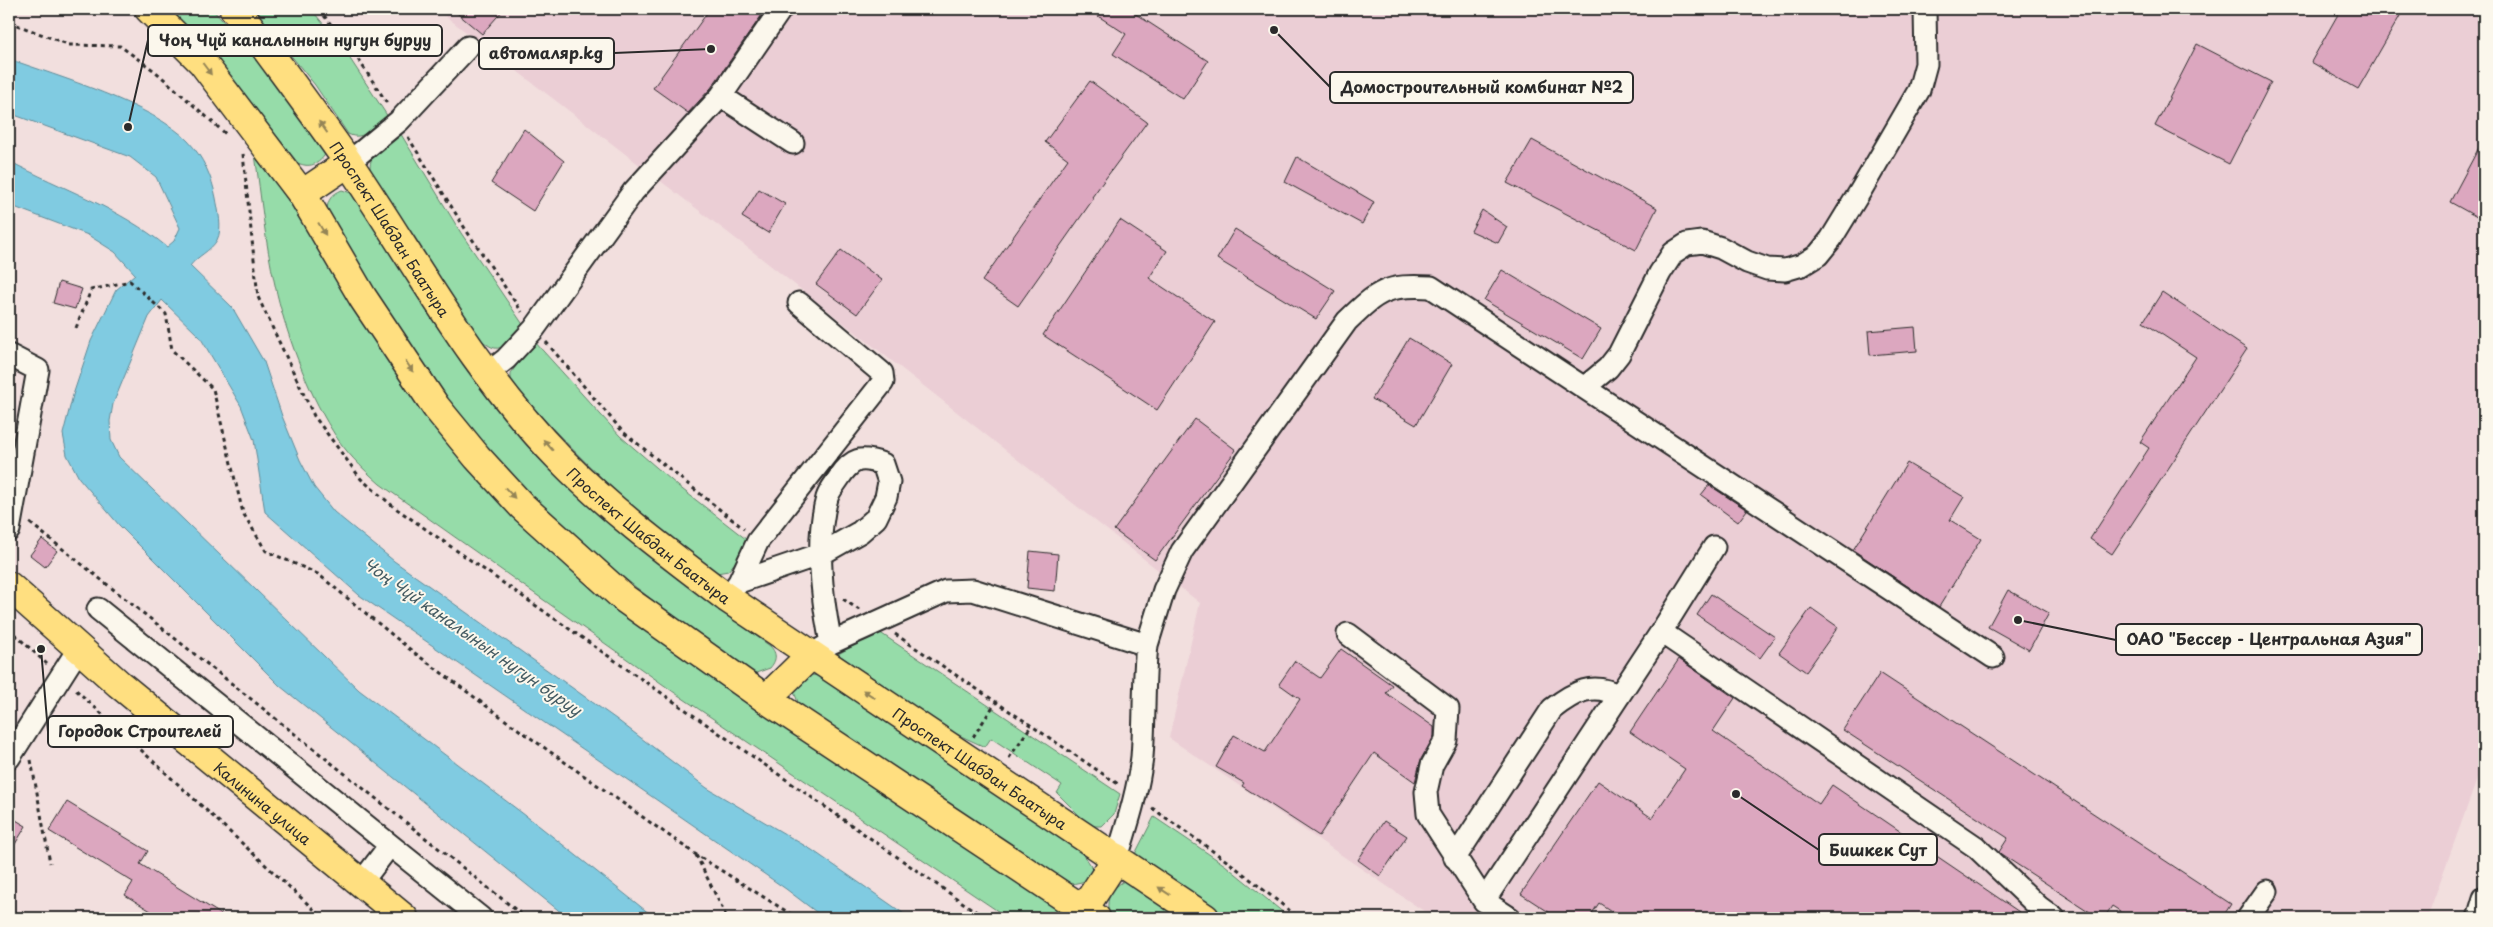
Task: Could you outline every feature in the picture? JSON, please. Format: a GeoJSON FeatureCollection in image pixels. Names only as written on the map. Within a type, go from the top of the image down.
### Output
{"type":"FeatureCollection","features":[{"type":"Feature","properties":{"kind":"main road"},"geometry":{"type":"LineString","coordinates":[[149,9],[202,62],[302,194],[363,298],[436,407],[522,506],[625,599],[766,699],[1089,914],[1117,858]]}},
{"type":"Feature","properties":{"kind":"main road","name":"Проспект Шабдан Баатыра"},"geometry":{"type":"LineString","coordinates":[[234,9],[246,20],[348,163],[417,272],[487,374],[560,459],[602,500],[652,541],[733,590],[820,649],[1205,918]]}},
{"type":"Feature","properties":{"kind":"main road"},"geometry":{"type":"LineString","coordinates":[[302,194],[348,163]]}},
{"type":"Feature","properties":{"kind":"main road","name":"Калинина улица"},"geometry":{"type":"LineString","coordinates":[[9,586],[79,648],[404,918]]}},
{"type":"Feature","properties":{"kind":"main road"},"geometry":{"type":"LineString","coordinates":[[766,699],[820,649]]}},
{"type":"Feature","properties":{"kind":"lane"},"geometry":{"type":"LineString","coordinates":[[487,374],[506,359],[534,329],[633,192],[720,96],[781,9]]}},
{"type":"Feature","properties":{"kind":"lane"},"geometry":{"type":"LineString","coordinates":[[1585,387],[1608,368],[1613,361],[1660,272],[1673,252],[1687,244],[1702,242],[1721,248],[1747,262],[1767,269],[1785,270],[1802,266],[1818,255],[1831,239],[1861,190],[1919,90],[1926,64],[1925,9]]}},
{"type":"Feature","properties":{"kind":"lane"},"geometry":{"type":"LineString","coordinates":[[348,163],[399,121],[468,47]]}},
{"type":"Feature","properties":{"kind":"lane"},"geometry":{"type":"LineString","coordinates":[[720,96],[793,143]]}},
{"type":"Feature","properties":{"kind":"lane"},"geometry":{"type":"LineString","coordinates":[[1117,858],[1135,796],[1141,759],[1144,724],[1143,686],[1147,645],[1164,590],[1182,551],[1347,321],[1374,295],[1392,288],[1431,287],[1993,657]]}},
{"type":"Feature","properties":{"kind":"lane"},"geometry":{"type":"LineString","coordinates":[[733,590],[758,541],[883,382],[882,373],[799,303]]}},
{"type":"Feature","properties":{"kind":"lane"},"geometry":{"type":"LineString","coordinates":[[9,355],[38,370],[11,520]]}},
{"type":"Feature","properties":{"kind":"lane"},"geometry":{"type":"LineString","coordinates":[[1484,901],[1661,632],[1714,547]]}},
{"type":"Feature","properties":{"kind":"lane"},"geometry":{"type":"LineString","coordinates":[[733,590],[822,554],[827,622],[820,649]]}},
{"type":"Feature","properties":{"kind":"lane"},"geometry":{"type":"LineString","coordinates":[[820,649],[931,597],[960,589],[973,590],[1147,645]]}},
{"type":"Feature","properties":{"kind":"lane"},"geometry":{"type":"LineString","coordinates":[[98,609],[481,918]]}},
{"type":"Feature","properties":{"kind":"lane"},"geometry":{"type":"LineString","coordinates":[[1661,632],[1976,848],[2054,918]]}},
{"type":"Feature","properties":{"kind":"lane"},"geometry":{"type":"LineString","coordinates":[[1348,634],[1448,709],[1446,740],[1432,765],[1426,792],[1428,814],[1484,901],[1510,918]]}},
{"type":"Feature","properties":{"kind":"lane"},"geometry":{"type":"LineString","coordinates":[[9,758],[79,648]]}},
{"type":"Feature","properties":{"kind":"lane"},"geometry":{"type":"LineString","coordinates":[[1455,858],[1552,708],[1568,696],[1588,689],[1606,689],[1619,696]]}},
{"type":"Feature","properties":{"kind":"lane"},"geometry":{"type":"LineString","coordinates":[[361,883],[390,845]]}},
{"type":"Feature","properties":{"kind":"lane"},"geometry":{"type":"LineString","coordinates":[[2248,918],[2268,890]]}},
{"type":"Feature","properties":{"kind":"lane"},"geometry":{"type":"LineString","coordinates":[[2478,918],[2484,898]]}},
{"type":"Feature","properties":{"kind":"path"},"geometry":{"type":"LineString","coordinates":[[9,16],[13,9]]}},
{"type":"Feature","properties":{"kind":"path"},"geometry":{"type":"LineString","coordinates":[[76,328],[91,290],[130,280],[166,314],[172,350],[213,389],[243,513],[266,551],[318,574],[420,656],[695,854],[797,918]]}},
{"type":"Feature","properties":{"kind":"path"},"geometry":{"type":"LineString","coordinates":[[11,520],[526,918]]}},
{"type":"Feature","properties":{"kind":"path"},"geometry":{"type":"LineString","coordinates":[[9,629],[323,918]]}},
{"type":"Feature","properties":{"kind":"path"},"geometry":{"type":"LineString","coordinates":[[973,737],[996,702]]}},
{"type":"Feature","properties":{"kind":"path"},"geometry":{"type":"LineString","coordinates":[[1009,758],[1031,726]]}},
{"type":"Feature","properties":{"kind":"path"},"geometry":{"type":"LineString","coordinates":[[31,758],[50,862]]}},
{"type":"Feature","properties":{"kind":"path"},"geometry":{"type":"LineString","coordinates":[[695,854],[727,918]]}},
{"type":"Feature","properties":{"kind":"shaded area"},"geometry":{"type":"Polygon","coordinates":[[[436,9],[2484,9],[2484,760],[2427,918],[1434,918],[1169,738],[1200,603],[761,258],[436,9]]]}},
{"type":"Feature","properties":{"kind":"green space"},"geometry":{"type":"Polygon","coordinates":[[[162,9],[212,9],[276,80],[327,151],[322,159],[311,165],[298,163],[250,102],[207,52],[162,9]]]}},
{"type":"Feature","properties":{"kind":"green space"},"geometry":{"type":"Polygon","coordinates":[[[253,9],[311,9],[343,48],[388,117],[364,135],[354,136],[348,134],[315,85],[253,9]]]}},
{"type":"Feature","properties":{"kind":"green space"},"geometry":{"type":"Polygon","coordinates":[[[399,131],[461,233],[524,326],[511,340],[500,348],[489,346],[474,332],[370,170],[370,163],[375,152],[383,143],[399,131]]]}},
{"type":"Feature","properties":{"kind":"green space"},"geometry":{"type":"Polygon","coordinates":[[[255,154],[292,206],[352,305],[433,425],[513,514],[627,618],[751,706],[1073,918],[1008,918],[675,693],[380,484],[367,472],[342,445],[323,414],[306,379],[291,341],[279,303],[272,269],[255,154]]]}},
{"type":"Feature","properties":{"kind":"green space"},"geometry":{"type":"Polygon","coordinates":[[[342,190],[354,194],[358,199],[407,280],[460,360],[499,410],[529,444],[560,477],[627,537],[770,646],[775,657],[774,663],[770,668],[756,673],[745,669],[636,588],[567,529],[503,466],[452,405],[414,351],[378,296],[327,211],[331,198],[335,193],[342,190]]]}},
{"type":"Feature","properties":{"kind":"green space"},"geometry":{"type":"Polygon","coordinates":[[[534,341],[620,436],[678,486],[751,543],[728,571],[717,573],[636,509],[587,464],[517,389],[511,381],[511,373],[534,341]]]}},
{"type":"Feature","properties":{"kind":"green space"},"geometry":{"type":"Polygon","coordinates":[[[879,632],[1120,794],[1114,814],[1102,826],[1090,826],[1057,793],[1062,785],[991,738],[985,747],[950,731],[838,654],[879,632]]]}},
{"type":"Feature","properties":{"kind":"green space"},"geometry":{"type":"Polygon","coordinates":[[[803,676],[819,676],[1082,852],[1092,867],[1091,874],[1086,881],[1072,884],[1064,881],[800,707],[794,692],[803,676]]]}},
{"type":"Feature","properties":{"kind":"green space"},"geometry":{"type":"Polygon","coordinates":[[[1154,817],[1225,865],[1290,918],[1225,918],[1138,860],[1135,854],[1154,817]]]}},
{"type":"Feature","properties":{"kind":"green space"},"geometry":{"type":"Polygon","coordinates":[[[1124,881],[1180,918],[1118,918],[1108,911],[1108,901],[1113,890],[1124,881]]]}},
{"type":"Feature","properties":{"kind":"water"},"geometry":{"type":"Polygon","coordinates":[[[9,59],[104,93],[152,115],[173,128],[188,141],[198,154],[206,168],[214,190],[220,230],[214,244],[190,266],[232,307],[264,362],[282,416],[300,460],[314,487],[334,512],[394,561],[616,719],[707,788],[812,850],[910,918],[824,918],[786,889],[359,595],[265,512],[254,440],[241,406],[200,337],[162,300],[149,317],[113,404],[110,421],[111,440],[119,457],[359,690],[538,825],[655,918],[568,918],[280,686],[119,525],[79,478],[67,455],[63,434],[73,395],[91,341],[116,290],[135,274],[115,252],[88,235],[9,205],[9,161],[110,210],[149,233],[167,247],[174,241],[180,228],[156,177],[130,157],[9,113],[9,59]]]}},
{"type":"Feature","properties":{"kind":"building"},"geometry":{"type":"Polygon","coordinates":[[[452,9],[504,9],[482,34],[452,9]]]}},
{"type":"Feature","properties":{"kind":"building"},"geometry":{"type":"Polygon","coordinates":[[[710,9],[766,9],[711,88],[688,113],[653,88],[710,9]]]}},
{"type":"Feature","properties":{"kind":"building"},"geometry":{"type":"Polygon","coordinates":[[[1087,9],[1128,9],[1208,61],[1183,99],[1113,54],[1126,34],[1087,9]]]}},
{"type":"Feature","properties":{"kind":"building"},"geometry":{"type":"Polygon","coordinates":[[[2341,9],[2404,9],[2358,89],[2311,62],[2341,9]]]}},
{"type":"Feature","properties":{"kind":"building"},"geometry":{"type":"Polygon","coordinates":[[[2197,44],[2271,82],[2229,164],[2155,126],[2197,44]]]}},
{"type":"Feature","properties":{"kind":"building"},"geometry":{"type":"Polygon","coordinates":[[[1090,81],[1147,122],[1092,197],[1094,198],[1018,306],[982,281],[1068,159],[1045,142],[1090,81]]]}},
{"type":"Feature","properties":{"kind":"building"},"geometry":{"type":"Polygon","coordinates":[[[524,129],[564,161],[533,211],[491,183],[524,129]]]}},
{"type":"Feature","properties":{"kind":"building"},"geometry":{"type":"Polygon","coordinates":[[[2484,138],[2484,221],[2450,202],[2484,138]]]}},
{"type":"Feature","properties":{"kind":"building"},"geometry":{"type":"Polygon","coordinates":[[[1532,140],[1657,208],[1636,250],[1507,183],[1532,140]]]}},
{"type":"Feature","properties":{"kind":"building"},"geometry":{"type":"Polygon","coordinates":[[[1297,157],[1374,202],[1362,224],[1285,182],[1297,157]]]}},
{"type":"Feature","properties":{"kind":"building"},"geometry":{"type":"Polygon","coordinates":[[[759,189],[785,204],[768,233],[742,217],[759,189]]]}},
{"type":"Feature","properties":{"kind":"building"},"geometry":{"type":"Polygon","coordinates":[[[1482,210],[1507,227],[1498,243],[1471,231],[1482,210]]]}},
{"type":"Feature","properties":{"kind":"building"},"geometry":{"type":"Polygon","coordinates":[[[1120,220],[1167,251],[1149,278],[1215,322],[1157,410],[1043,335],[1120,220]]]}},
{"type":"Feature","properties":{"kind":"building"},"geometry":{"type":"Polygon","coordinates":[[[1235,229],[1335,291],[1316,319],[1217,259],[1235,229]]]}},
{"type":"Feature","properties":{"kind":"building"},"geometry":{"type":"Polygon","coordinates":[[[841,250],[882,280],[857,314],[816,284],[841,250]]]}},
{"type":"Feature","properties":{"kind":"building"},"geometry":{"type":"Polygon","coordinates":[[[1502,270],[1601,329],[1583,359],[1484,300],[1502,270]]]}},
{"type":"Feature","properties":{"kind":"building"},"geometry":{"type":"Polygon","coordinates":[[[59,282],[82,289],[75,309],[53,303],[59,282]]]}},
{"type":"Feature","properties":{"kind":"building"},"geometry":{"type":"Polygon","coordinates":[[[2162,292],[2247,349],[2112,554],[2090,539],[2149,448],[2140,442],[2196,357],[2143,322],[2162,292]]]}},
{"type":"Feature","properties":{"kind":"building"},"geometry":{"type":"Polygon","coordinates":[[[1915,327],[1917,351],[1870,355],[1868,331],[1915,327]]]}},
{"type":"Feature","properties":{"kind":"building"},"geometry":{"type":"Polygon","coordinates":[[[1409,338],[1452,364],[1416,425],[1372,399],[1409,338]]]}},
{"type":"Feature","properties":{"kind":"building"},"geometry":{"type":"Polygon","coordinates":[[[1195,419],[1236,450],[1155,560],[1114,530],[1195,419]]]}},
{"type":"Feature","properties":{"kind":"building"},"geometry":{"type":"Polygon","coordinates":[[[1907,463],[1964,497],[1950,520],[1981,539],[1939,607],[1853,550],[1907,463]]]}},
{"type":"Feature","properties":{"kind":"building"},"geometry":{"type":"Polygon","coordinates":[[[1709,485],[1747,510],[1738,522],[1701,495],[1709,485]]]}},
{"type":"Feature","properties":{"kind":"building"},"geometry":{"type":"Polygon","coordinates":[[[42,539],[57,551],[45,567],[30,555],[42,539]]]}},
{"type":"Feature","properties":{"kind":"building"},"geometry":{"type":"Polygon","coordinates":[[[1030,551],[1058,554],[1055,591],[1027,588],[1030,551]]]}},
{"type":"Feature","properties":{"kind":"building"},"geometry":{"type":"Polygon","coordinates":[[[2008,590],[2049,613],[2029,650],[1988,627],[2008,590]]]}},
{"type":"Feature","properties":{"kind":"building"},"geometry":{"type":"Polygon","coordinates":[[[1711,594],[1775,637],[1760,658],[1697,615],[1711,594]]]}},
{"type":"Feature","properties":{"kind":"building"},"geometry":{"type":"Polygon","coordinates":[[[1811,608],[1838,627],[1806,672],[1779,653],[1811,608]]]}},
{"type":"Feature","properties":{"kind":"building"},"geometry":{"type":"Polygon","coordinates":[[[1341,649],[1392,685],[1386,693],[1434,727],[1434,736],[1421,759],[1415,782],[1374,753],[1319,836],[1242,786],[1244,783],[1216,767],[1234,735],[1265,752],[1300,699],[1279,684],[1295,661],[1320,678],[1341,649]]]}},
{"type":"Feature","properties":{"kind":"building"},"geometry":{"type":"Polygon","coordinates":[[[1679,659],[1735,698],[1713,731],[1819,804],[1832,785],[2028,918],[1622,918],[1599,903],[1589,918],[1558,918],[1521,894],[1598,781],[1652,818],[1685,769],[1630,732],[1679,659]]]}},
{"type":"Feature","properties":{"kind":"building"},"geometry":{"type":"Polygon","coordinates":[[[1880,673],[2231,904],[2222,918],[2131,918],[2112,906],[2104,918],[2099,918],[2001,854],[1999,852],[2008,838],[1843,730],[1880,673]]]}},
{"type":"Feature","properties":{"kind":"building"},"geometry":{"type":"Polygon","coordinates":[[[67,802],[148,851],[140,864],[227,918],[162,918],[125,895],[133,882],[49,831],[67,802]]]}},
{"type":"Feature","properties":{"kind":"building"},"geometry":{"type":"Polygon","coordinates":[[[9,816],[26,826],[9,854],[9,816]]]}},
{"type":"Feature","properties":{"kind":"building"},"geometry":{"type":"Polygon","coordinates":[[[1384,821],[1407,836],[1380,876],[1358,860],[1384,821]]]}},
{"type":"Feature","properties":{"kind":"place","name":"Домостроительный комбинат №2"},"geometry":{"type":"Point","coordinates":[1274,30]}},
{"type":"Feature","properties":{"kind":"place","name":"автомаляр.kg"},"geometry":{"type":"Point","coordinates":[711,49]}},
{"type":"Feature","properties":{"kind":"place","name":"Чоң Чүй каналынын нугун буруу"},"geometry":{"type":"Point","coordinates":[128,127]}},
{"type":"Feature","properties":{"kind":"place","name":"ОАО \"Бессер - Центральная Азия\""},"geometry":{"type":"Point","coordinates":[2018,620]}},
{"type":"Feature","properties":{"kind":"place","name":"Городок Строителей"},"geometry":{"type":"Point","coordinates":[41,649]}},
{"type":"Feature","properties":{"kind":"place","name":"Бишкек Сут"},"geometry":{"type":"Point","coordinates":[1736,794]}}]}
